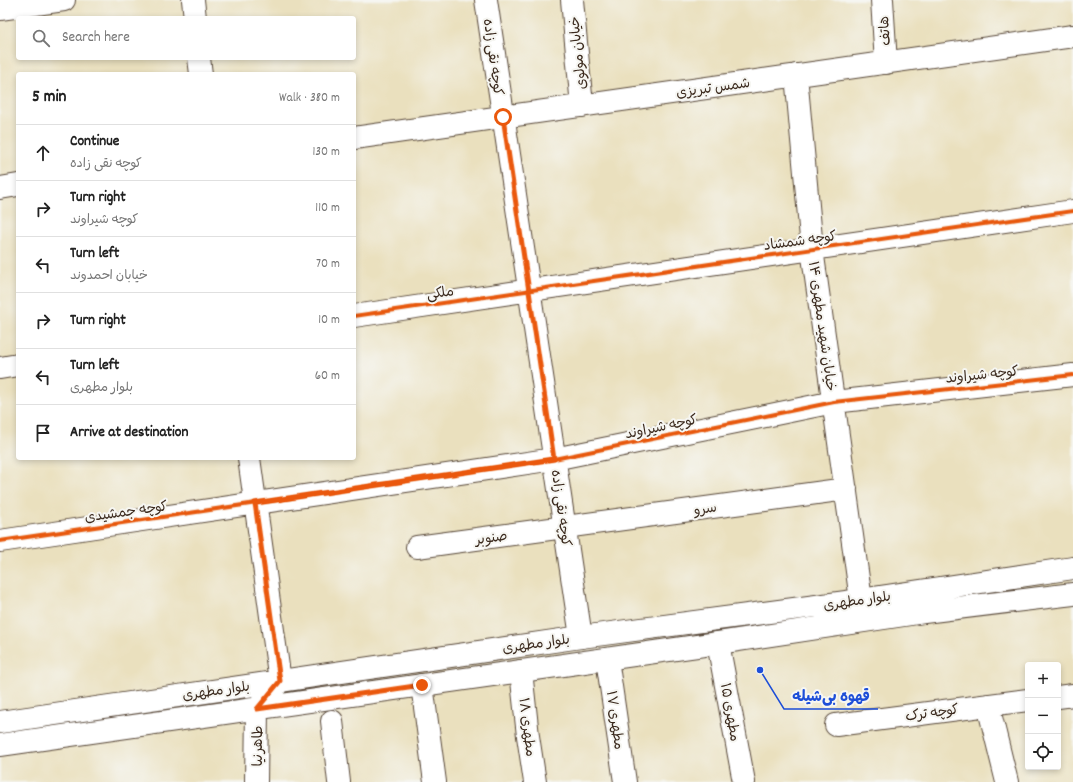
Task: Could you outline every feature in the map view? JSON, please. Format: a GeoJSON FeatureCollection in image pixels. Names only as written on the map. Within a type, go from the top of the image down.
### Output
{"type":"FeatureCollection","features":[{"type":"Feature","properties":{"kind":"street"},"geometry":{"type":"LineString","coordinates":[[0,9],[64,0]]}},
{"type":"Feature","properties":{"kind":"street"},"geometry":{"type":"LineString","coordinates":[[192,0],[194,16]]}},
{"type":"Feature","properties":{"kind":"street","name":"کوچه نقی زاده"},"geometry":{"type":"LineString","coordinates":[[486,0],[581,637]]}},
{"type":"Feature","properties":{"kind":"street","name":"خیابان مولوی"},"geometry":{"type":"LineString","coordinates":[[572,0],[582,106]]}},
{"type":"Feature","properties":{"kind":"street","name":"هاتف"},"geometry":{"type":"LineString","coordinates":[[882,0],[886,63]]}},
{"type":"Feature","properties":{"kind":"street","name":"شمس تبریزی"},"geometry":{"type":"LineString","coordinates":[[356,138],[1073,36]]}},
{"type":"Feature","properties":{"kind":"street"},"geometry":{"type":"LineString","coordinates":[[199,60],[201,72]]}},
{"type":"Feature","properties":{"kind":"street","name":"خیابان شهید مطهری ۱۴"},"geometry":{"type":"LineString","coordinates":[[796,75],[812,249],[862,600]]}},
{"type":"Feature","properties":{"kind":"street"},"geometry":{"type":"LineString","coordinates":[[0,188],[16,185]]}},
{"type":"Feature","properties":{"kind":"street","name":"کوچه شمشاد"},"geometry":{"type":"LineString","coordinates":[[529,290],[1073,211]]}},
{"type":"Feature","properties":{"kind":"street","name":"ملکی"},"geometry":{"type":"LineString","coordinates":[[356,316],[529,290]]}},
{"type":"Feature","properties":{"kind":"street"},"geometry":{"type":"LineString","coordinates":[[0,368],[16,365]]}},
{"type":"Feature","properties":{"kind":"street","name":"کوچه شیراوند"},"geometry":{"type":"LineString","coordinates":[[255,503],[554,459],[834,402],[1073,375]]}},
{"type":"Feature","properties":{"kind":"street"},"geometry":{"type":"LineString","coordinates":[[249,460],[280,681],[257,709]]}},
{"type":"Feature","properties":{"kind":"street","name":"سرو"},"geometry":{"type":"LineString","coordinates":[[564,527],[846,489]]}},
{"type":"Feature","properties":{"kind":"street","name":"کوچه جمشیدی"},"geometry":{"type":"LineString","coordinates":[[0,541],[255,503]]}},
{"type":"Feature","properties":{"kind":"street","name":"صنوبر"},"geometry":{"type":"LineString","coordinates":[[417,547],[564,527]]}},
{"type":"Feature","properties":{"kind":"street","name":"بلوار مطهری"},"geometry":{"type":"LineString","coordinates":[[0,722],[581,637],[862,600],[1073,568]]}},
{"type":"Feature","properties":{"kind":"street","name":"بلوار مطهری"},"geometry":{"type":"LineString","coordinates":[[0,745],[607,659],[924,612],[1073,594]]}},
{"type":"Feature","properties":{"kind":"street","name":"مطهری ۱۵"},"geometry":{"type":"LineString","coordinates":[[718,643],[744,782]]}},
{"type":"Feature","properties":{"kind":"street","name":"مطهری ۱۷"},"geometry":{"type":"LineString","coordinates":[[607,659],[625,782]]}},
{"type":"Feature","properties":{"kind":"street","name":"مطهری ۱۸"},"geometry":{"type":"LineString","coordinates":[[521,671],[535,782]]}},
{"type":"Feature","properties":{"kind":"street"},"geometry":{"type":"LineString","coordinates":[[422,685],[435,782]]}},
{"type":"Feature","properties":{"kind":"street"},"geometry":{"type":"LineString","coordinates":[[1061,697],[1073,695]]}},
{"type":"Feature","properties":{"kind":"street","name":"کوچه ترک"},"geometry":{"type":"LineString","coordinates":[[836,725],[1025,700]]}},
{"type":"Feature","properties":{"kind":"street"},"geometry":{"type":"LineString","coordinates":[[988,705],[1007,782]]}},
{"type":"Feature","properties":{"kind":"street","name":"طاهرنیا"},"geometry":{"type":"LineString","coordinates":[[256,782],[257,709]]}},
{"type":"Feature","properties":{"kind":"street"},"geometry":{"type":"LineString","coordinates":[[332,720],[338,782]]}},
{"type":"Feature","properties":{"kind":"cycle path"},"geometry":{"type":"LineString","coordinates":[[356,316],[1073,211]]}},
{"type":"Feature","properties":{"kind":"cycle path"},"geometry":{"type":"LineString","coordinates":[[0,541],[554,459],[834,402],[1073,375]]}},
{"type":"Feature","properties":{"kind":"place","name":"قهوه بی‌شیله"},"geometry":{"type":"Point","coordinates":[760,670]}},
{"type":"Feature","properties":{"kind":"route"},"geometry":{"type":"LineString","coordinates":[[422,685],[257,709],[280,681],[255,503],[554,459],[503,117]]}}]}
